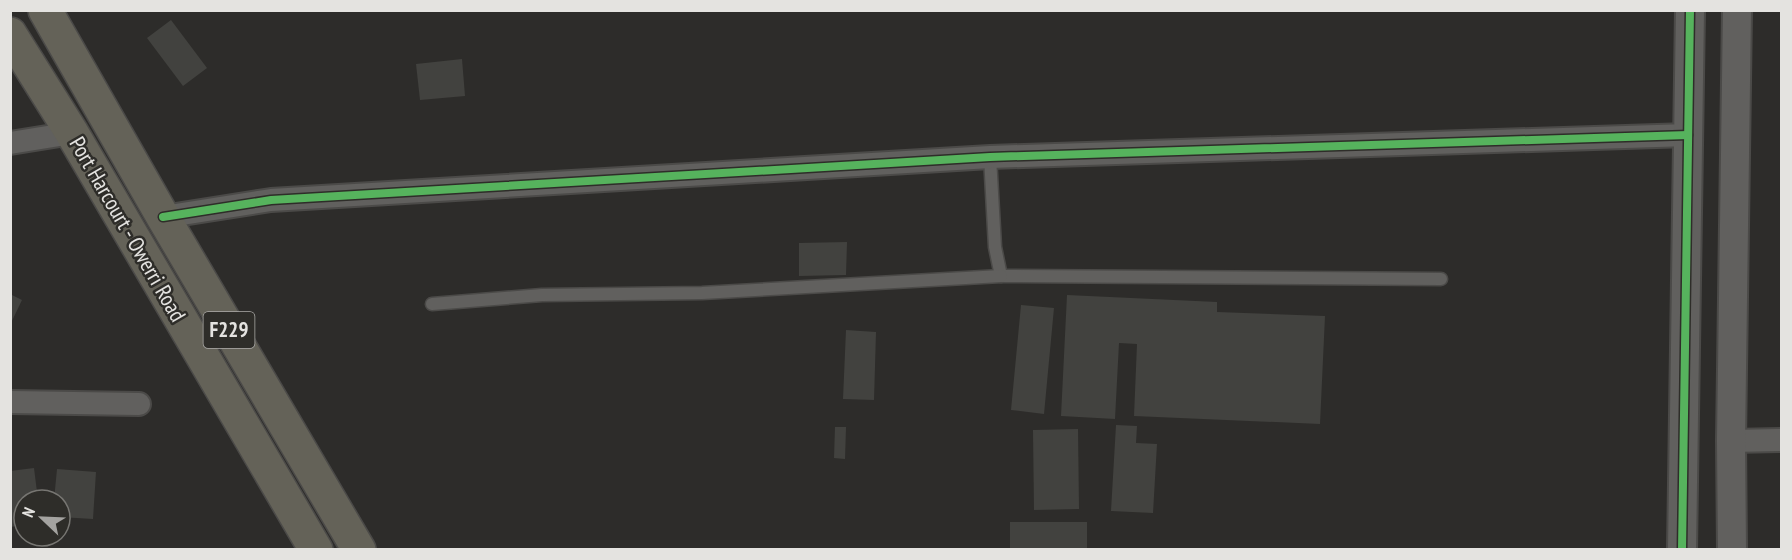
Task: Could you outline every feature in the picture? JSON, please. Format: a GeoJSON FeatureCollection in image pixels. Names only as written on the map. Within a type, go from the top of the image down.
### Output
{"type":"FeatureCollection","features":[{"type":"Feature","properties":{"kind":"main road","name":"Port Harcourt - Owerri Road"},"geometry":{"type":"LineString","coordinates":[[45,10],[163,217],[359,549]]}},
{"type":"Feature","properties":{"kind":"main road","name":"Port Harcourt - Owerri Road"},"geometry":{"type":"LineString","coordinates":[[10,34],[72,133],[316,549]]}},
{"type":"Feature","properties":{"kind":"street"},"geometry":{"type":"LineString","coordinates":[[1682,549],[1690,10]]}},
{"type":"Feature","properties":{"kind":"street"},"geometry":{"type":"LineString","coordinates":[[1732,549],[1731,441],[1737,10]]}},
{"type":"Feature","properties":{"kind":"street"},"geometry":{"type":"LineString","coordinates":[[10,143],[72,133]]}},
{"type":"Feature","properties":{"kind":"street"},"geometry":{"type":"LineString","coordinates":[[163,217],[270,200],[990,157],[1688,135]]}},
{"type":"Feature","properties":{"kind":"street"},"geometry":{"type":"LineString","coordinates":[[10,402],[139,404]]}},
{"type":"Feature","properties":{"kind":"street"},"geometry":{"type":"LineString","coordinates":[[1731,441],[1782,440]]}},
{"type":"Feature","properties":{"kind":"lane"},"geometry":{"type":"LineString","coordinates":[[990,157],[995,248],[1001,276]]}},
{"type":"Feature","properties":{"kind":"lane"},"geometry":{"type":"LineString","coordinates":[[432,304],[542,295],[702,293],[1001,276],[1441,279]]}},
{"type":"Feature","properties":{"kind":"building"},"geometry":{"type":"Polygon","coordinates":[[[171,20],[207,68],[183,86],[147,38],[171,20]]]}},
{"type":"Feature","properties":{"kind":"building"},"geometry":{"type":"Polygon","coordinates":[[[462,59],[465,96],[420,100],[416,64],[462,59]]]}},
{"type":"Feature","properties":{"kind":"building"},"geometry":{"type":"Polygon","coordinates":[[[847,242],[846,275],[799,276],[799,243],[847,242]]]}},
{"type":"Feature","properties":{"kind":"building"},"geometry":{"type":"Polygon","coordinates":[[[10,294],[22,300],[10,325],[10,294]]]}},
{"type":"Feature","properties":{"kind":"building"},"geometry":{"type":"Polygon","coordinates":[[[1067,295],[1217,302],[1217,312],[1325,316],[1320,424],[1134,416],[1137,344],[1119,343],[1115,419],[1061,416],[1067,295]]]}},
{"type":"Feature","properties":{"kind":"building"},"geometry":{"type":"Polygon","coordinates":[[[1021,305],[1054,308],[1044,414],[1011,410],[1021,305]]]}},
{"type":"Feature","properties":{"kind":"building"},"geometry":{"type":"Polygon","coordinates":[[[846,330],[876,332],[874,400],[843,399],[846,330]]]}},
{"type":"Feature","properties":{"kind":"building"},"geometry":{"type":"Polygon","coordinates":[[[1116,425],[1137,426],[1136,443],[1157,444],[1153,513],[1111,511],[1116,425]]]}},
{"type":"Feature","properties":{"kind":"building"},"geometry":{"type":"Polygon","coordinates":[[[835,427],[846,427],[845,459],[834,458],[835,427]]]}},
{"type":"Feature","properties":{"kind":"building"},"geometry":{"type":"Polygon","coordinates":[[[1078,429],[1079,509],[1034,510],[1033,430],[1078,429]]]}},
{"type":"Feature","properties":{"kind":"building"},"geometry":{"type":"Polygon","coordinates":[[[34,468],[36,488],[12,488],[12,527],[10,527],[10,471],[34,468]]]}},
{"type":"Feature","properties":{"kind":"building"},"geometry":{"type":"Polygon","coordinates":[[[57,469],[96,472],[93,519],[72,518],[72,488],[55,488],[57,469]]]}},
{"type":"Feature","properties":{"kind":"building"},"geometry":{"type":"Polygon","coordinates":[[[1010,522],[1087,522],[1087,550],[1010,550],[1010,522]]]}},
{"type":"Feature","properties":{"kind":"cycle path"},"geometry":{"type":"LineString","coordinates":[[1682,550],[1690,10]]}},
{"type":"Feature","properties":{"kind":"cycle path"},"geometry":{"type":"LineString","coordinates":[[163,217],[271,200],[990,157],[1688,135]]}}]}
